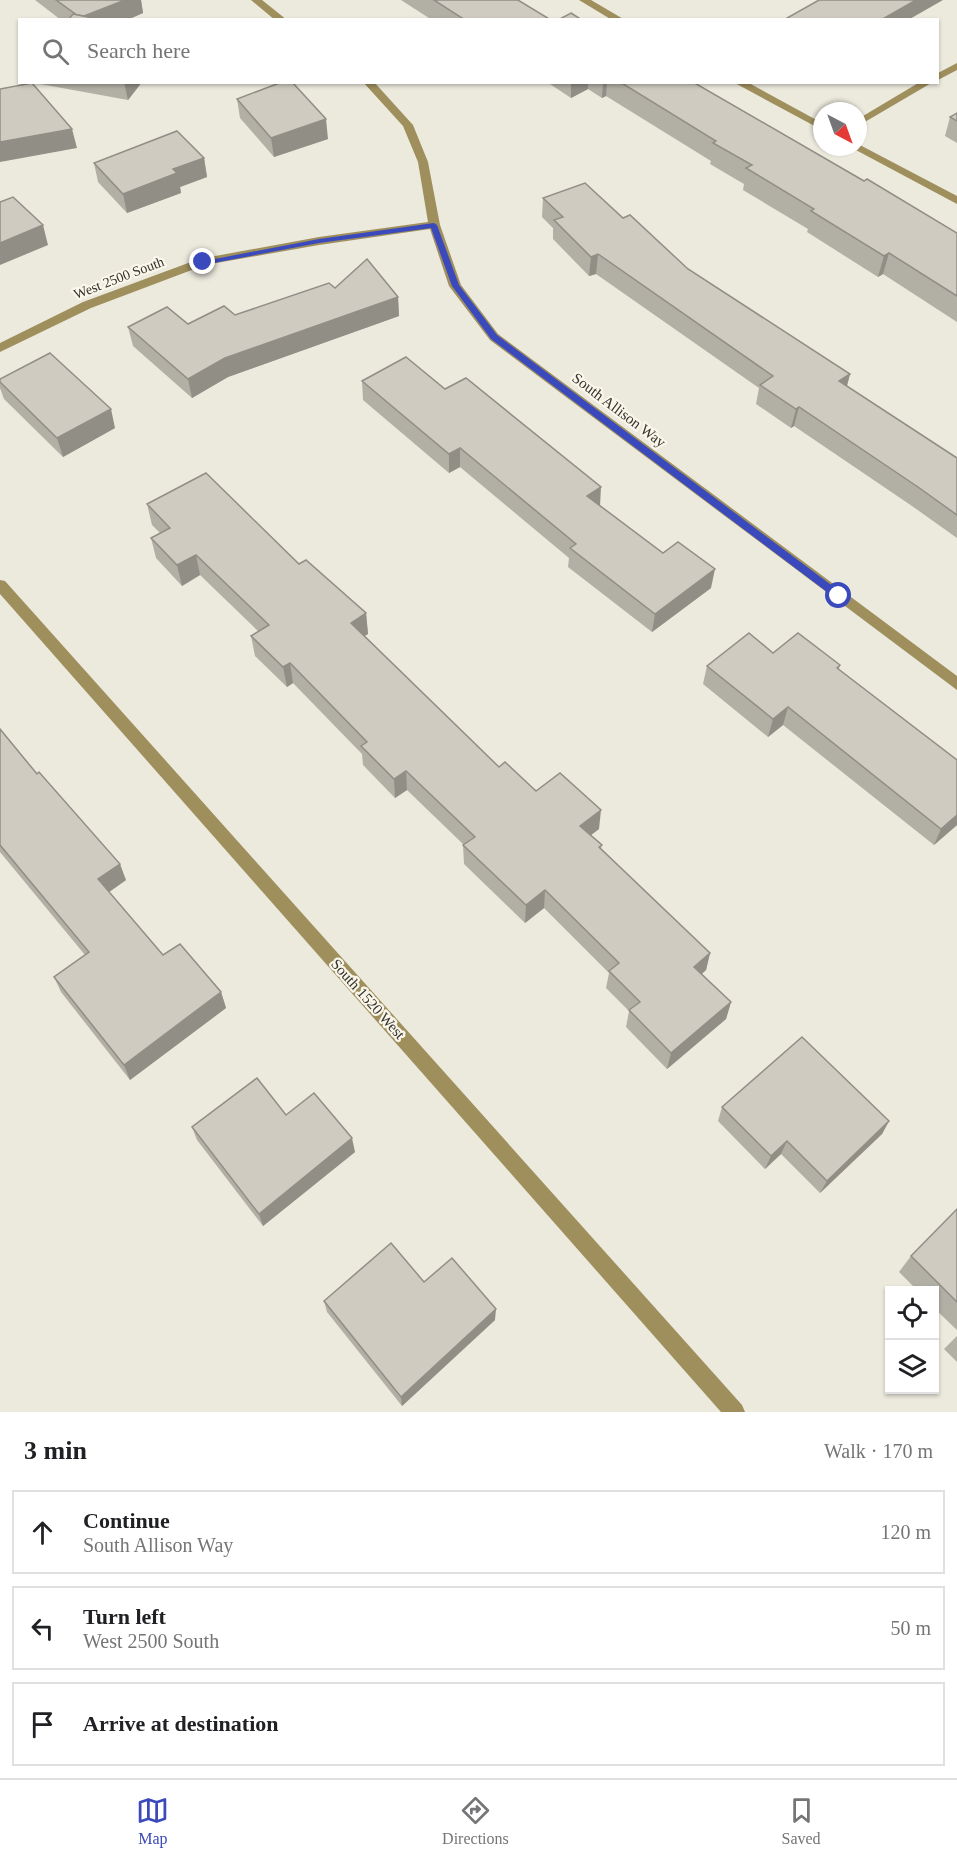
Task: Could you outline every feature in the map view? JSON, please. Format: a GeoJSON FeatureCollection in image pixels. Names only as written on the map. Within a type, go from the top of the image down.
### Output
{"type":"FeatureCollection","features":[{"type":"Feature","properties":{"kind":"street"},"geometry":{"type":"LineString","coordinates":[[256,0],[279,18]]}},
{"type":"Feature","properties":{"kind":"street"},"geometry":{"type":"LineString","coordinates":[[584,0],[616,18]]}},
{"type":"Feature","properties":{"kind":"street"},"geometry":{"type":"LineString","coordinates":[[939,76],[957,66]]}},
{"type":"Feature","properties":{"kind":"street","name":"South Allison Way"},"geometry":{"type":"LineString","coordinates":[[370,84],[408,125],[423,162],[434,225],[455,286],[494,337],[957,684]]}},
{"type":"Feature","properties":{"kind":"street"},"geometry":{"type":"LineString","coordinates":[[742,84],[813,122]]}},
{"type":"Feature","properties":{"kind":"street"},"geometry":{"type":"LineString","coordinates":[[867,118],[925,84]]}},
{"type":"Feature","properties":{"kind":"street"},"geometry":{"type":"LineString","coordinates":[[867,152],[957,201]]}},
{"type":"Feature","properties":{"kind":"street","name":"West 2500 South"},"geometry":{"type":"LineString","coordinates":[[0,348],[87,305],[203,262],[319,241],[434,225]]}},
{"type":"Feature","properties":{"kind":"street","name":"South 1520 West"},"geometry":{"type":"LineString","coordinates":[[0,585],[735,1412]]}},
{"type":"Feature","properties":{"kind":"building"},"geometry":{"type":"Polygon","coordinates":[[[56,0],[125,0],[84,16],[77,15],[56,0]]]}},
{"type":"Feature","properties":{"kind":"building"},"geometry":{"type":"Polygon","coordinates":[[[434,0],[518,0],[548,18],[462,18],[434,0]]]}},
{"type":"Feature","properties":{"kind":"building"},"geometry":{"type":"Polygon","coordinates":[[[819,0],[916,0],[884,18],[787,18],[819,0]]]}},
{"type":"Feature","properties":{"kind":"building"},"geometry":{"type":"Polygon","coordinates":[[[571,13],[579,18],[562,18],[571,13]]]}},
{"type":"Feature","properties":{"kind":"building"},"geometry":{"type":"Polygon","coordinates":[[[73,14],[92,18],[70,18],[73,14]]]}},
{"type":"Feature","properties":{"kind":"building"},"geometry":{"type":"Polygon","coordinates":[[[33,84],[72,129],[0,142],[0,89],[33,84]]]}},
{"type":"Feature","properties":{"kind":"building"},"geometry":{"type":"Polygon","coordinates":[[[277,84],[294,84],[326,119],[271,138],[237,99],[277,84]]]}},
{"type":"Feature","properties":{"kind":"building"},"geometry":{"type":"Polygon","coordinates":[[[623,84],[696,84],[813,151],[813,156],[821,156],[864,181],[867,179],[957,233],[957,296],[889,253],[884,256],[811,211],[814,209],[746,168],[752,165],[713,143],[716,141],[623,84]]]}},
{"type":"Feature","properties":{"kind":"building"},"geometry":{"type":"Polygon","coordinates":[[[957,113],[957,121],[950,117],[957,113]]]}},
{"type":"Feature","properties":{"kind":"building"},"geometry":{"type":"Polygon","coordinates":[[[177,131],[204,158],[173,169],[177,173],[123,194],[94,163],[177,131]]]}},
{"type":"Feature","properties":{"kind":"building"},"geometry":{"type":"Polygon","coordinates":[[[585,183],[623,218],[630,215],[688,269],[850,374],[839,381],[957,458],[957,515],[799,407],[796,409],[760,385],[773,376],[598,254],[591,257],[554,220],[563,217],[543,198],[585,183]]]}},
{"type":"Feature","properties":{"kind":"building"},"geometry":{"type":"Polygon","coordinates":[[[13,197],[43,225],[0,243],[0,202],[13,197]]]}},
{"type":"Feature","properties":{"kind":"building"},"geometry":{"type":"Polygon","coordinates":[[[367,259],[398,297],[225,358],[188,379],[128,327],[167,307],[188,324],[224,306],[235,315],[329,283],[335,288],[367,259]]]}},
{"type":"Feature","properties":{"kind":"building"},"geometry":{"type":"Polygon","coordinates":[[[50,353],[111,409],[57,438],[0,382],[0,379],[50,353]]]}},
{"type":"Feature","properties":{"kind":"building"},"geometry":{"type":"Polygon","coordinates":[[[406,357],[445,389],[466,378],[601,487],[587,496],[663,553],[678,542],[715,569],[655,614],[570,548],[576,544],[460,448],[449,454],[362,381],[406,357]]]}},
{"type":"Feature","properties":{"kind":"building"},"geometry":{"type":"Polygon","coordinates":[[[206,473],[299,564],[306,560],[366,613],[351,623],[499,767],[505,762],[536,791],[560,773],[601,810],[580,826],[710,953],[694,967],[731,1002],[671,1053],[629,1010],[640,1002],[609,971],[619,963],[545,890],[526,905],[463,845],[475,837],[406,771],[394,779],[361,746],[367,742],[290,663],[283,667],[251,636],[269,625],[196,555],[177,565],[151,538],[170,528],[147,504],[206,473]]]}},
{"type":"Feature","properties":{"kind":"building"},"geometry":{"type":"Polygon","coordinates":[[[749,633],[773,653],[798,633],[840,665],[837,668],[957,760],[957,815],[941,829],[788,707],[773,719],[707,666],[749,633]]]}},
{"type":"Feature","properties":{"kind":"building"},"geometry":{"type":"Polygon","coordinates":[[[0,729],[37,774],[39,772],[120,864],[98,879],[163,955],[180,944],[221,992],[124,1065],[54,977],[89,952],[0,845],[0,729]]]}},
{"type":"Feature","properties":{"kind":"building"},"geometry":{"type":"Polygon","coordinates":[[[802,1037],[889,1121],[827,1181],[787,1141],[771,1156],[722,1107],[802,1037]]]}},
{"type":"Feature","properties":{"kind":"building"},"geometry":{"type":"Polygon","coordinates":[[[257,1078],[286,1115],[314,1093],[352,1138],[259,1214],[192,1127],[257,1078]]]}},
{"type":"Feature","properties":{"kind":"building"},"geometry":{"type":"Polygon","coordinates":[[[957,1209],[957,1302],[911,1256],[957,1209]]]}},
{"type":"Feature","properties":{"kind":"building"},"geometry":{"type":"Polygon","coordinates":[[[391,1243],[424,1282],[452,1258],[496,1309],[401,1397],[324,1301],[391,1243]]]}},
{"type":"Feature","properties":{"kind":"route"},"geometry":{"type":"LineString","coordinates":[[203,262],[319,241],[434,225],[455,286],[494,337],[839,596]]}}]}
